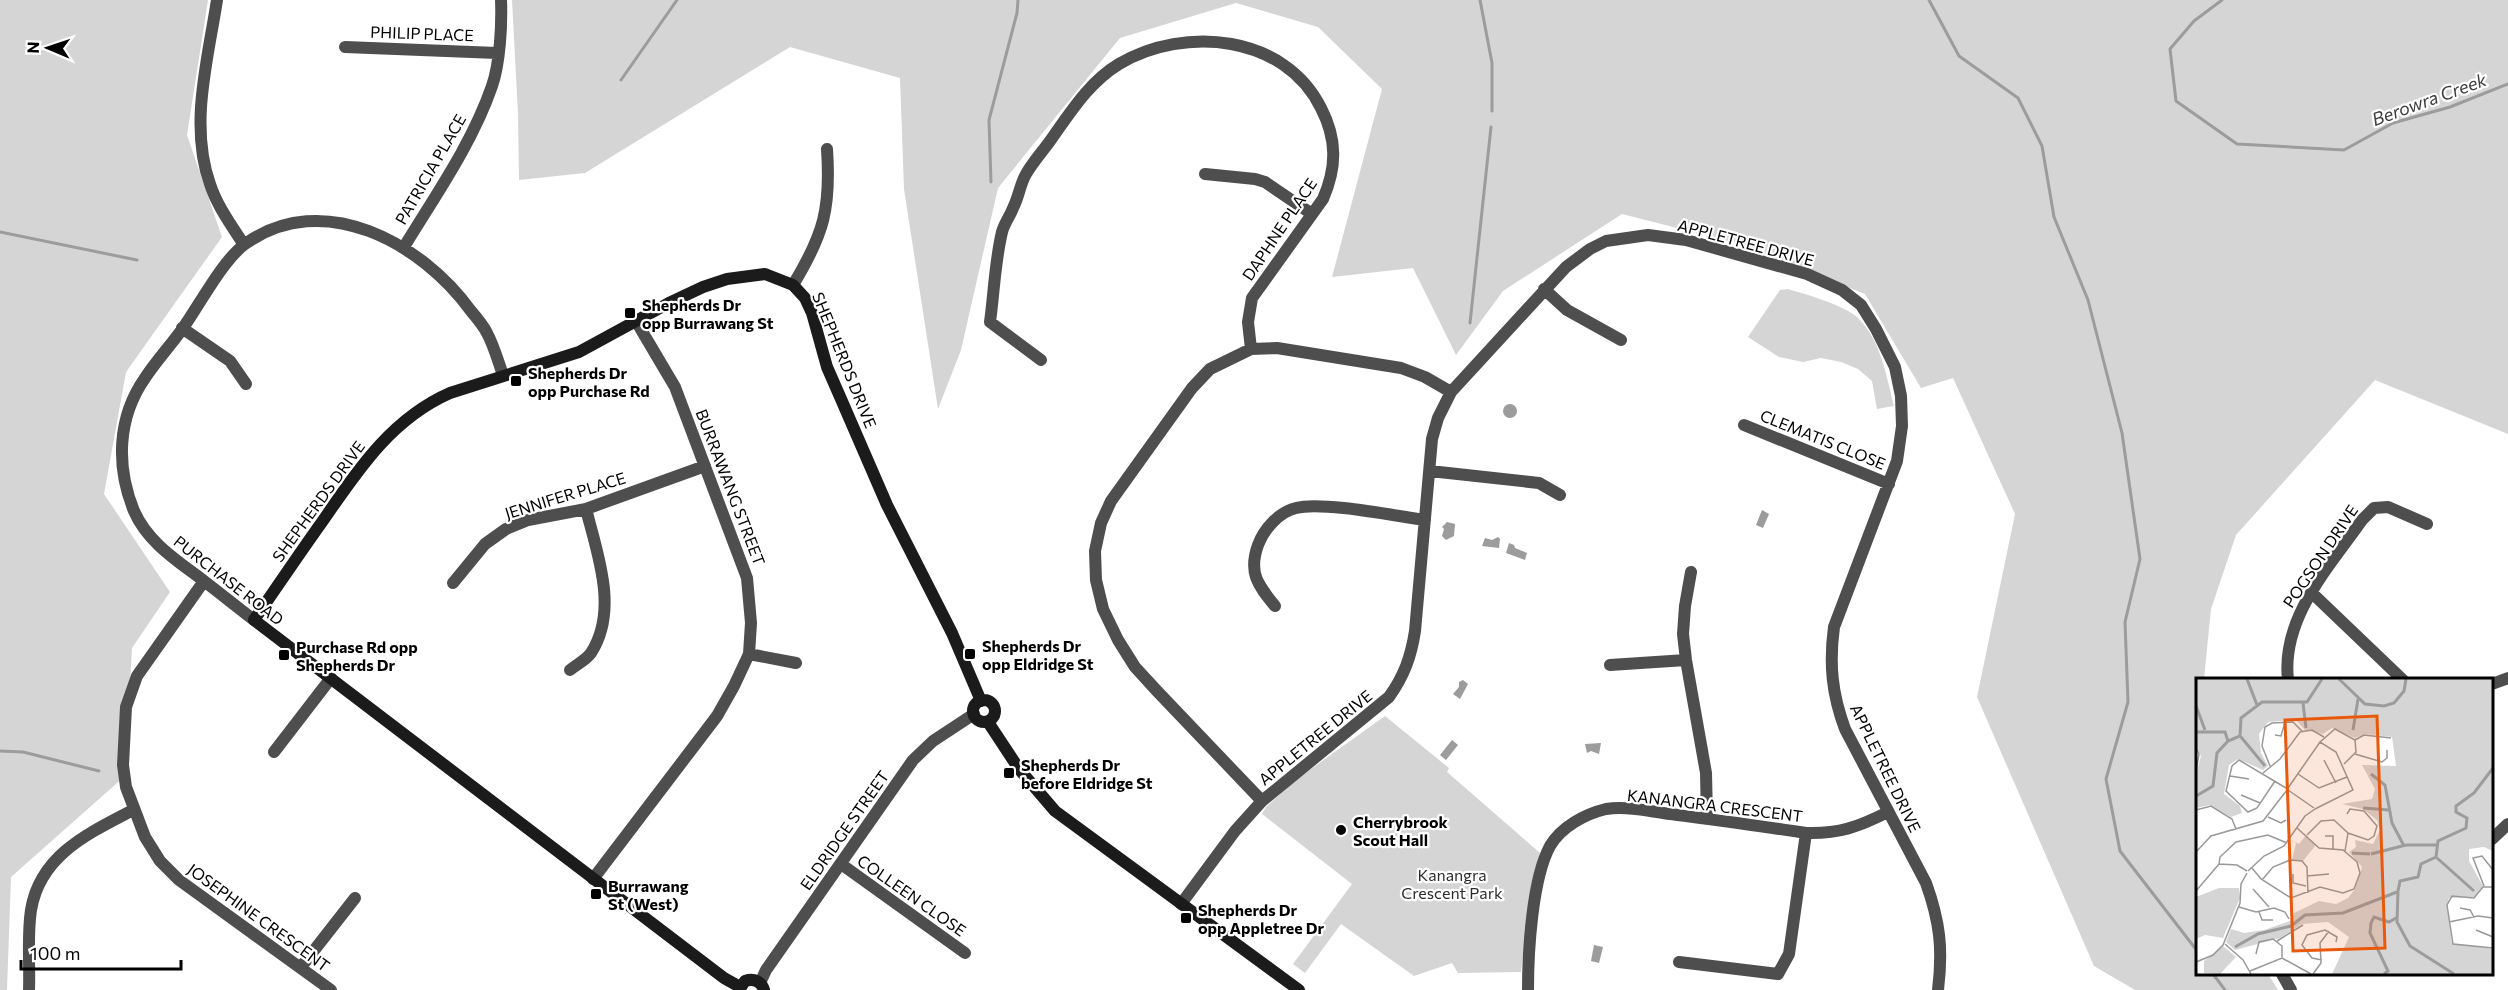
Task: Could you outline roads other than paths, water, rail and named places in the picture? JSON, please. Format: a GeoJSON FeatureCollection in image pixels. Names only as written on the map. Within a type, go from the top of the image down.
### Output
{"type":"FeatureCollection","features":[{"type":"Feature","properties":{"kind":"main road","name":"SHEPHERDS DRIVE"},"geometry":{"type":"LineString","coordinates":[[254,620],[355,474],[396,427],[416,411],[438,398],[579,352],[703,287],[727,279],[765,274],[793,285],[806,298],[827,367],[840,399],[887,505],[952,633],[981,701]]}},
{"type":"Feature","properties":{"kind":"main road","name":"PURCHASE ROAD"},"geometry":{"type":"LineString","coordinates":[[254,620],[740,988]]}},
{"type":"Feature","properties":{"kind":"main road"},"geometry":{"type":"LineString","coordinates":[[988,722],[994,717],[995,710],[992,703],[981,701],[976,705],[974,714],[978,720],[988,722],[1018,769],[1055,811],[1299,990]]}},
{"type":"Feature","properties":{"kind":"main road"},"geometry":{"type":"LineString","coordinates":[[740,988],[749,980],[762,986]]}},
{"type":"Feature","properties":{"kind":"street"},"geometry":{"type":"LineString","coordinates":[[217,0],[201,105],[201,145],[210,184],[226,217],[244,245]]}},
{"type":"Feature","properties":{"kind":"street","name":"PATRICIA PLACE"},"geometry":{"type":"LineString","coordinates":[[404,247],[471,135],[493,84],[502,27],[501,0]]}},
{"type":"Feature","properties":{"kind":"street","name":"DAPHNE PLACE"},"geometry":{"type":"LineString","coordinates":[[1041,360],[990,322],[1002,230],[1015,205],[1026,175],[1077,103],[1096,81],[1119,64],[1143,52],[1185,42],[1202,41],[1241,45],[1271,57],[1290,68],[1307,85],[1329,123],[1335,162],[1331,181],[1323,199],[1252,298],[1248,321],[1251,349]]}},
{"type":"Feature","properties":{"kind":"street","name":"PHILIP PLACE"},"geometry":{"type":"LineString","coordinates":[[345,47],[497,53]]}},
{"type":"Feature","properties":{"kind":"street"},"geometry":{"type":"LineString","coordinates":[[793,285],[822,231],[829,183],[827,148]]}},
{"type":"Feature","properties":{"kind":"street"},"geometry":{"type":"LineString","coordinates":[[1205,174],[1245,177],[1265,182],[1312,214]]}},
{"type":"Feature","properties":{"kind":"street","name":"PURCHASE ROAD"},"geometry":{"type":"LineString","coordinates":[[254,620],[168,554],[150,537],[135,513],[124,482],[122,458],[122,434],[130,404],[144,378],[231,258],[244,245],[270,230],[291,223],[316,220],[339,222],[377,233],[404,247],[431,267],[459,293],[487,332],[503,375]]}},
{"type":"Feature","properties":{"kind":"street","name":"APPLETREE DRIVE"},"geometry":{"type":"LineString","coordinates":[[1181,904],[1234,831],[1262,801],[1389,697],[1402,678],[1411,655],[1415,631],[1432,440],[1438,418],[1451,392],[1566,267],[1590,249],[1606,241],[1648,235],[1686,240],[1807,274],[1842,290],[1861,305],[1876,328],[1895,367],[1901,396],[1902,426],[1897,461],[1844,594],[1834,627],[1830,653],[1831,677],[1838,711],[1845,729],[1926,883],[1936,910],[1941,937],[1938,990]]}},
{"type":"Feature","properties":{"kind":"street"},"geometry":{"type":"LineString","coordinates":[[1544,289],[1567,310],[1621,340]]}},
{"type":"Feature","properties":{"kind":"street","name":"BURRAWANG STREET"},"geometry":{"type":"LineString","coordinates":[[594,879],[717,716],[749,654],[751,623],[747,578],[675,387],[636,321]]}},
{"type":"Feature","properties":{"kind":"street"},"geometry":{"type":"LineString","coordinates":[[182,328],[230,361],[246,384]]}},
{"type":"Feature","properties":{"kind":"street"},"geometry":{"type":"LineString","coordinates":[[1262,801],[1135,667],[1118,640],[1103,609],[1096,580],[1095,551],[1101,523],[1111,501],[1192,388],[1210,369],[1251,349],[1276,348],[1401,368],[1425,377],[1451,392]]}},
{"type":"Feature","properties":{"kind":"street","name":"CLEMATIS CLOSE"},"geometry":{"type":"LineString","coordinates":[[1744,425],[1889,484]]}},
{"type":"Feature","properties":{"kind":"street","name":"JENNIFER PLACE"},"geometry":{"type":"LineString","coordinates":[[453,583],[485,544],[506,529],[528,520],[586,509],[705,466]]}},
{"type":"Feature","properties":{"kind":"street"},"geometry":{"type":"LineString","coordinates":[[1430,471],[1539,483],[1560,495]]}},
{"type":"Feature","properties":{"kind":"street"},"geometry":{"type":"LineString","coordinates":[[1275,606],[1256,582],[1253,559],[1261,536],[1276,519],[1296,508],[1318,506],[1425,520]]}},
{"type":"Feature","properties":{"kind":"street","name":"POGSON DRIVE"},"geometry":{"type":"LineString","coordinates":[[2288,678],[2289,644],[2298,615],[2362,520],[2374,508],[2388,507],[2427,524]]}},
{"type":"Feature","properties":{"kind":"street"},"geometry":{"type":"LineString","coordinates":[[570,670],[590,655],[600,635],[604,605],[603,575],[586,509]]}},
{"type":"Feature","properties":{"kind":"street"},"geometry":{"type":"LineString","coordinates":[[1691,572],[1683,634],[1706,773],[1707,818]]}},
{"type":"Feature","properties":{"kind":"street","name":"JOSEPHINE CRESCENT"},"geometry":{"type":"LineString","coordinates":[[204,581],[137,676],[126,707],[123,765],[126,787],[145,837],[160,861],[179,880],[331,990]]}},
{"type":"Feature","properties":{"kind":"street"},"geometry":{"type":"LineString","coordinates":[[2312,593],[2401,678]]}},
{"type":"Feature","properties":{"kind":"street"},"geometry":{"type":"LineString","coordinates":[[749,654],[796,663]]}},
{"type":"Feature","properties":{"kind":"street"},"geometry":{"type":"LineString","coordinates":[[1610,665],[1686,660]]}},
{"type":"Feature","properties":{"kind":"street"},"geometry":{"type":"LineString","coordinates":[[274,752],[331,678]]}},
{"type":"Feature","properties":{"kind":"street"},"geometry":{"type":"LineString","coordinates":[[2493,684],[2508,678]]}},
{"type":"Feature","properties":{"kind":"street","name":"ELDRIDGE STREET"},"geometry":{"type":"LineString","coordinates":[[762,986],[841,864],[913,760],[933,741],[974,714]]}},
{"type":"Feature","properties":{"kind":"street","name":"KANANGRA CRESCENT"},"geometry":{"type":"LineString","coordinates":[[1528,990],[1528,960],[1543,865],[1551,845],[1565,829],[1585,816],[1608,809],[1639,810],[1806,833],[1832,834],[1858,827],[1887,812]]}},
{"type":"Feature","properties":{"kind":"street"},"geometry":{"type":"LineString","coordinates":[[29,990],[31,910],[41,880],[60,855],[80,838],[134,810]]}},
{"type":"Feature","properties":{"kind":"street"},"geometry":{"type":"LineString","coordinates":[[2493,838],[2508,824]]}},
{"type":"Feature","properties":{"kind":"street"},"geometry":{"type":"LineString","coordinates":[[1679,963],[1778,974],[1789,954],[1806,833]]}},
{"type":"Feature","properties":{"kind":"street","name":"COLLEEN CLOSE"},"geometry":{"type":"LineString","coordinates":[[841,864],[965,953]]}},
{"type":"Feature","properties":{"kind":"street"},"geometry":{"type":"LineString","coordinates":[[301,967],[355,898]]}},
{"type":"Feature","properties":{"kind":"street"},"geometry":{"type":"LineString","coordinates":[[2283,975],[2291,990]]}},
{"type":"Feature","properties":{"kind":"waterway"},"geometry":{"type":"LineString","coordinates":[[621,80],[677,0]]}},
{"type":"Feature","properties":{"kind":"waterway"},"geometry":{"type":"LineString","coordinates":[[991,182],[989,120],[1017,13],[1018,0]]}},
{"type":"Feature","properties":{"kind":"waterway"},"geometry":{"type":"LineString","coordinates":[[1480,0],[1492,63],[1492,111]]}},
{"type":"Feature","properties":{"kind":"waterway"},"geometry":{"type":"LineString","coordinates":[[1929,0],[1959,56],[2018,98],[2042,146],[2054,217],[2088,300],[2122,433],[2140,559],[2125,622],[2128,702],[2106,779],[2120,851],[2196,949]]}},
{"type":"Feature","properties":{"kind":"waterway","name":"Berowra Creek"},"geometry":{"type":"LineString","coordinates":[[2222,0],[2194,21],[2170,49],[2176,101],[2237,144],[2344,150],[2393,123],[2450,107],[2508,84]]}},
{"type":"Feature","properties":{"kind":"waterway"},"geometry":{"type":"LineString","coordinates":[[1470,323],[1491,127]]}},
{"type":"Feature","properties":{"kind":"waterway"},"geometry":{"type":"LineString","coordinates":[[0,232],[137,260]]}},
{"type":"Feature","properties":{"kind":"waterway"},"geometry":{"type":"LineString","coordinates":[[0,751],[23,752],[99,771]]}},
{"type":"Feature","properties":{"kind":"waterway"},"geometry":{"type":"LineString","coordinates":[[2214,975],[2225,990]]}},
{"type":"Feature","properties":{"kind":"place","name":"Shepherds Dr opp Burrawang St"},"geometry":{"type":"Point","coordinates":[630,313]}},
{"type":"Feature","properties":{"kind":"place","name":"Shepherds Dr opp Purchase Rd"},"geometry":{"type":"Point","coordinates":[516,381]}},
{"type":"Feature","properties":{"kind":"place","name":"Shepherds Dr opp Eldridge St"},"geometry":{"type":"Point","coordinates":[970,654]}},
{"type":"Feature","properties":{"kind":"place","name":"Purchase Rd opp Shepherds Dr"},"geometry":{"type":"Point","coordinates":[284,655]}},
{"type":"Feature","properties":{"kind":"place","name":"Shepherds Dr before Eldridge St"},"geometry":{"type":"Point","coordinates":[1009,773]}},
{"type":"Feature","properties":{"kind":"place","name":"Cherrybrook Scout Hall"},"geometry":{"type":"Point","coordinates":[1341,830]}},
{"type":"Feature","properties":{"kind":"place","name":"Burrawang St (West)"},"geometry":{"type":"Point","coordinates":[596,894]}},
{"type":"Feature","properties":{"kind":"place","name":"Shepherds Dr opp Appletree Dr"},"geometry":{"type":"Point","coordinates":[1186,918]}},
{"type":"Feature","properties":{"kind":"park label","name":"Kanangra Crescent Park"},"geometry":{"type":"Point","coordinates":[1452,883]}}]}
